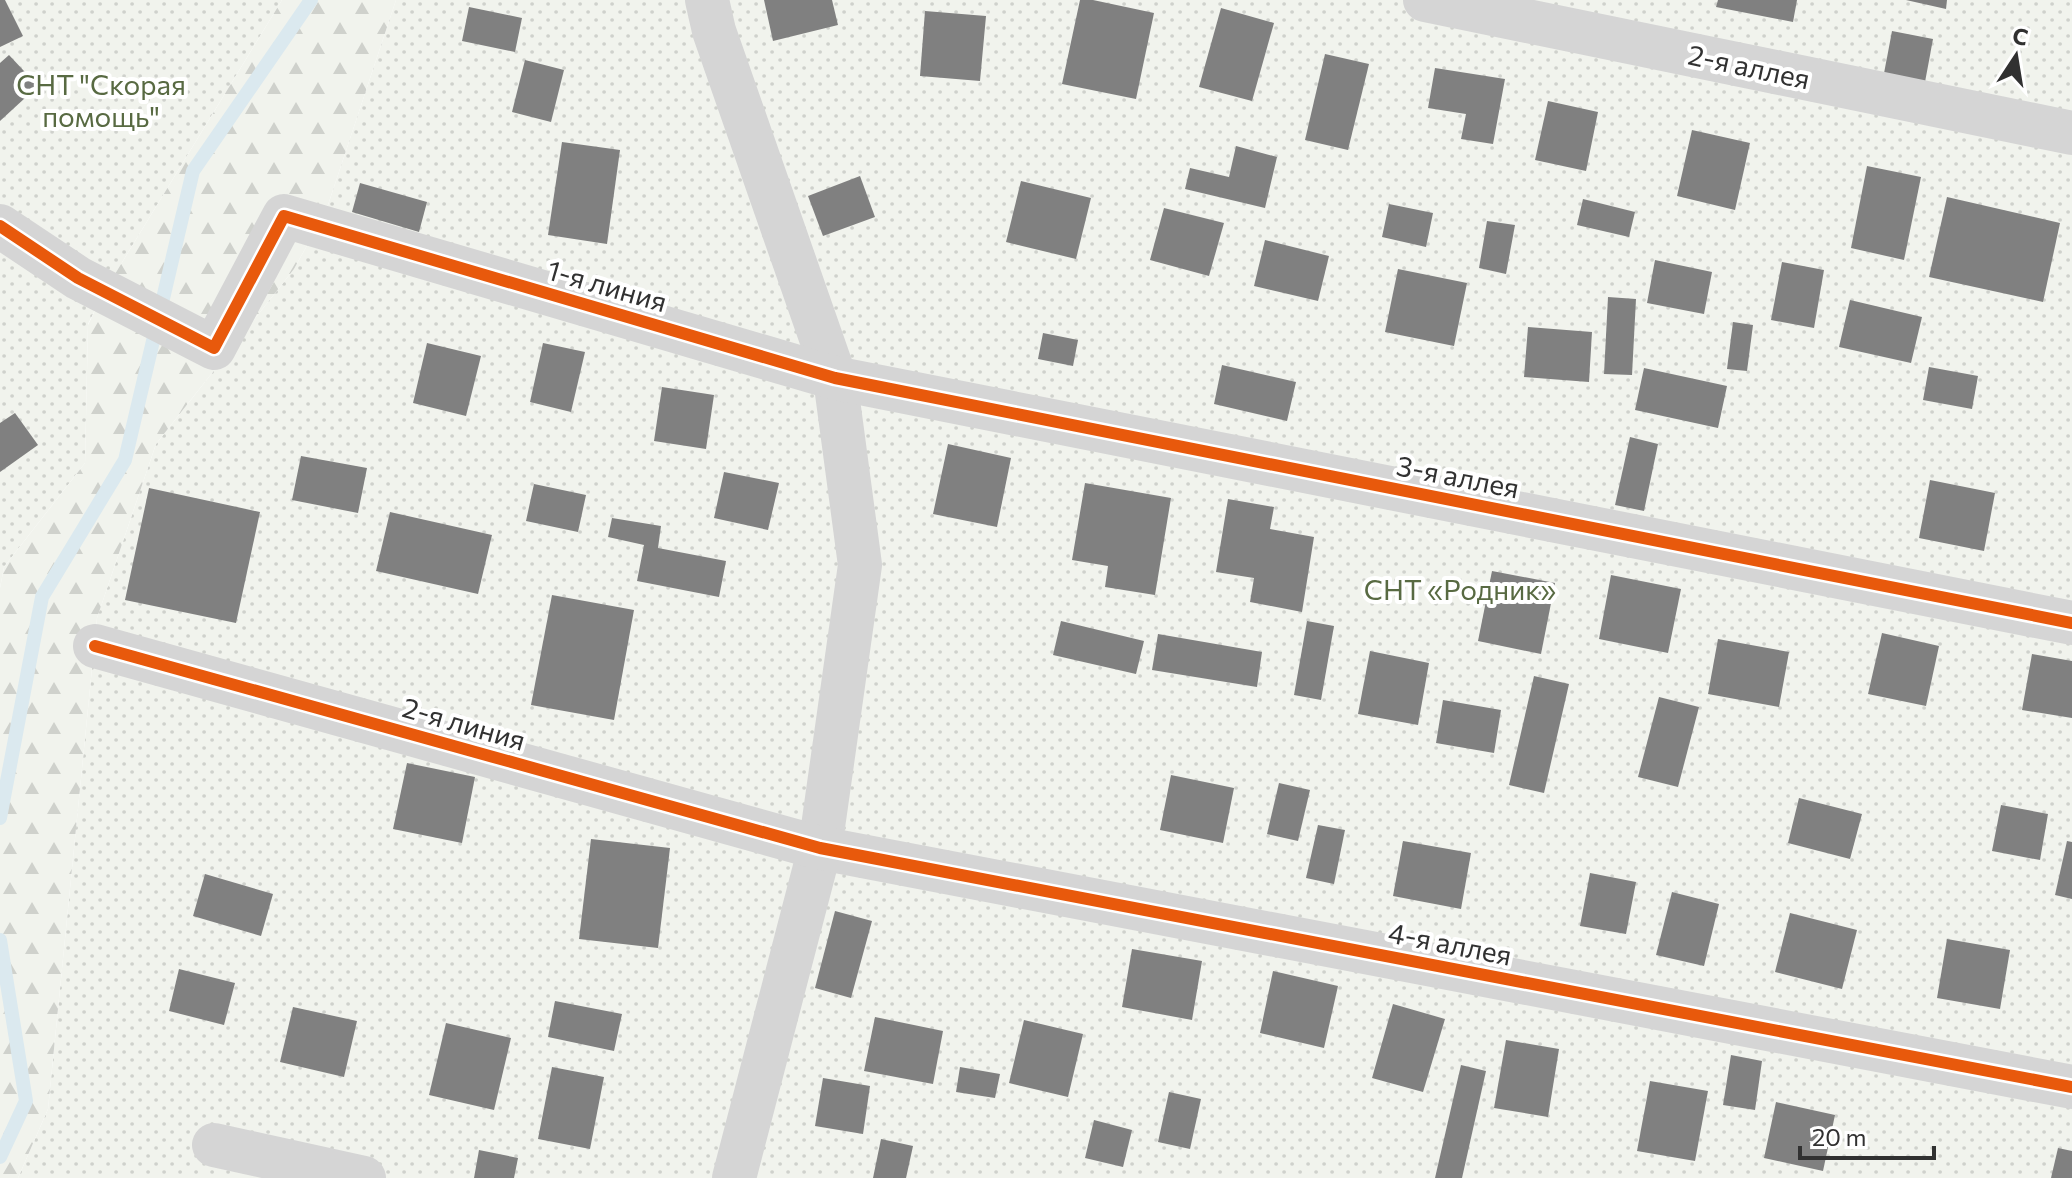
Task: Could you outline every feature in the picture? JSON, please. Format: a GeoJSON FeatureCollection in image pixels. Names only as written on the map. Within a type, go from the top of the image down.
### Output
{"type":"FeatureCollection","features":[{"type":"Feature","properties":{"kind":"street"},"geometry":{"type":"LineString","coordinates":[[707,0],[714,31],[835,378],[860,565],[820,848],[734,1178]]}},
{"type":"Feature","properties":{"kind":"street","name":"2-я аллея"},"geometry":{"type":"LineString","coordinates":[[1425,0],[2072,133]]}},
{"type":"Feature","properties":{"kind":"street","name":"1-я линия"},"geometry":{"type":"LineString","coordinates":[[0,226],[78,278],[214,348],[284,216],[835,378]]}},
{"type":"Feature","properties":{"kind":"street","name":"3-я аллея"},"geometry":{"type":"LineString","coordinates":[[835,378],[2072,623]]}},
{"type":"Feature","properties":{"kind":"street","name":"2-я линия"},"geometry":{"type":"LineString","coordinates":[[95,646],[820,848]]}},
{"type":"Feature","properties":{"kind":"street","name":"4-я аллея"},"geometry":{"type":"LineString","coordinates":[[820,848],[2072,1087]]}},
{"type":"Feature","properties":{"kind":"street"},"geometry":{"type":"LineString","coordinates":[[214,1145],[364,1178]]}},
{"type":"Feature","properties":{"kind":"green space","name":"СНТ \"Скорая помощь\""},"geometry":{"type":"Polygon","coordinates":[[[0,0],[282,0],[104,292],[88,324],[85,463],[4,567],[0,588],[0,0]]]}},
{"type":"Feature","properties":{"kind":"green space"},"geometry":{"type":"Polygon","coordinates":[[[282,0],[396,0],[326,211],[294,269],[156,444],[97,618],[48,1109],[18,1178],[0,1178],[0,588],[4,567],[85,463],[88,325],[104,292],[282,0]]]}},
{"type":"Feature","properties":{"kind":"green space","name":"СНТ «Родник»"},"geometry":{"type":"Polygon","coordinates":[[[396,0],[2072,0],[2072,1178],[18,1178],[48,1109],[97,618],[156,444],[294,269],[326,211],[396,0]]]}},
{"type":"Feature","properties":{"kind":"building"},"geometry":{"type":"Polygon","coordinates":[[[0,0],[5,0],[23,36],[0,47],[0,0]]]}},
{"type":"Feature","properties":{"kind":"building"},"geometry":{"type":"Polygon","coordinates":[[[764,0],[832,0],[838,25],[773,41],[764,0]]]}},
{"type":"Feature","properties":{"kind":"building"},"geometry":{"type":"Polygon","coordinates":[[[1080,0],[1154,13],[1136,99],[1062,84],[1080,0]]]}},
{"type":"Feature","properties":{"kind":"building"},"geometry":{"type":"Polygon","coordinates":[[[1718,0],[1797,0],[1793,22],[1716,7],[1718,0]]]}},
{"type":"Feature","properties":{"kind":"building"},"geometry":{"type":"Polygon","coordinates":[[[1906,0],[1947,0],[1946,9],[1906,0]]]}},
{"type":"Feature","properties":{"kind":"building"},"geometry":{"type":"Polygon","coordinates":[[[469,7],[522,18],[515,52],[462,41],[469,7]]]}},
{"type":"Feature","properties":{"kind":"building"},"geometry":{"type":"Polygon","coordinates":[[[1221,8],[1274,23],[1252,101],[1199,87],[1221,8]]]}},
{"type":"Feature","properties":{"kind":"building"},"geometry":{"type":"Polygon","coordinates":[[[925,11],[986,16],[980,81],[920,76],[925,11]]]}},
{"type":"Feature","properties":{"kind":"building"},"geometry":{"type":"Polygon","coordinates":[[[1892,31],[1933,39],[1923,93],[1882,84],[1892,31]]]}},
{"type":"Feature","properties":{"kind":"building"},"geometry":{"type":"Polygon","coordinates":[[[1325,54],[1369,64],[1348,150],[1305,140],[1325,54]]]}},
{"type":"Feature","properties":{"kind":"building"},"geometry":{"type":"Polygon","coordinates":[[[9,55],[38,86],[0,121],[0,63],[9,55]]]}},
{"type":"Feature","properties":{"kind":"building"},"geometry":{"type":"Polygon","coordinates":[[[525,60],[564,70],[551,122],[512,112],[525,60]]]}},
{"type":"Feature","properties":{"kind":"building"},"geometry":{"type":"Polygon","coordinates":[[[1435,68],[1505,79],[1493,144],[1461,139],[1466,114],[1428,108],[1435,68]]]}},
{"type":"Feature","properties":{"kind":"building"},"geometry":{"type":"Polygon","coordinates":[[[1548,101],[1598,112],[1586,171],[1535,160],[1548,101]]]}},
{"type":"Feature","properties":{"kind":"building"},"geometry":{"type":"Polygon","coordinates":[[[1692,130],[1750,143],[1735,210],[1677,196],[1692,130]]]}},
{"type":"Feature","properties":{"kind":"building"},"geometry":{"type":"Polygon","coordinates":[[[562,142],[620,150],[607,244],[548,235],[562,142]]]}},
{"type":"Feature","properties":{"kind":"building"},"geometry":{"type":"Polygon","coordinates":[[[1236,146],[1277,157],[1265,208],[1185,189],[1190,168],[1229,177],[1236,146]]]}},
{"type":"Feature","properties":{"kind":"building"},"geometry":{"type":"Polygon","coordinates":[[[1867,166],[1921,177],[1904,260],[1851,248],[1867,166]]]}},
{"type":"Feature","properties":{"kind":"building"},"geometry":{"type":"Polygon","coordinates":[[[860,176],[875,217],[823,236],[808,196],[860,176]]]}},
{"type":"Feature","properties":{"kind":"building"},"geometry":{"type":"Polygon","coordinates":[[[1021,181],[1091,198],[1076,259],[1006,242],[1021,181]]]}},
{"type":"Feature","properties":{"kind":"building"},"geometry":{"type":"Polygon","coordinates":[[[360,183],[427,202],[419,232],[352,212],[360,183]]]}},
{"type":"Feature","properties":{"kind":"building"},"geometry":{"type":"Polygon","coordinates":[[[1947,197],[2060,223],[2043,302],[1929,277],[1947,197]]]}},
{"type":"Feature","properties":{"kind":"building"},"geometry":{"type":"Polygon","coordinates":[[[1583,199],[1635,212],[1629,237],[1577,225],[1583,199]]]}},
{"type":"Feature","properties":{"kind":"building"},"geometry":{"type":"Polygon","coordinates":[[[1389,204],[1433,213],[1426,247],[1382,237],[1389,204]]]}},
{"type":"Feature","properties":{"kind":"building"},"geometry":{"type":"Polygon","coordinates":[[[1164,208],[1224,223],[1209,276],[1150,260],[1164,208]]]}},
{"type":"Feature","properties":{"kind":"building"},"geometry":{"type":"Polygon","coordinates":[[[1487,221],[1515,225],[1506,274],[1479,268],[1487,221]]]}},
{"type":"Feature","properties":{"kind":"building"},"geometry":{"type":"Polygon","coordinates":[[[1265,240],[1329,256],[1318,301],[1254,286],[1265,240]]]}},
{"type":"Feature","properties":{"kind":"building"},"geometry":{"type":"Polygon","coordinates":[[[1655,260],[1712,272],[1704,314],[1647,303],[1655,260]]]}},
{"type":"Feature","properties":{"kind":"building"},"geometry":{"type":"Polygon","coordinates":[[[1782,262],[1824,270],[1814,328],[1771,320],[1782,262]]]}},
{"type":"Feature","properties":{"kind":"building"},"geometry":{"type":"Polygon","coordinates":[[[1398,269],[1467,283],[1454,346],[1385,332],[1398,269]]]}},
{"type":"Feature","properties":{"kind":"building"},"geometry":{"type":"Polygon","coordinates":[[[1608,297],[1636,299],[1632,375],[1604,374],[1608,297]]]}},
{"type":"Feature","properties":{"kind":"building"},"geometry":{"type":"Polygon","coordinates":[[[1850,300],[1922,317],[1911,363],[1839,347],[1850,300]]]}},
{"type":"Feature","properties":{"kind":"building"},"geometry":{"type":"Polygon","coordinates":[[[1733,322],[1753,325],[1747,371],[1727,369],[1733,322]]]}},
{"type":"Feature","properties":{"kind":"building"},"geometry":{"type":"Polygon","coordinates":[[[1528,327],[1592,332],[1589,382],[1524,377],[1528,327]]]}},
{"type":"Feature","properties":{"kind":"building"},"geometry":{"type":"Polygon","coordinates":[[[1043,333],[1078,340],[1073,366],[1038,359],[1043,333]]]}},
{"type":"Feature","properties":{"kind":"building"},"geometry":{"type":"Polygon","coordinates":[[[427,343],[481,356],[466,416],[413,403],[427,343]]]}},
{"type":"Feature","properties":{"kind":"building"},"geometry":{"type":"Polygon","coordinates":[[[543,343],[585,352],[571,412],[530,402],[543,343]]]}},
{"type":"Feature","properties":{"kind":"building"},"geometry":{"type":"Polygon","coordinates":[[[1222,365],[1296,382],[1287,421],[1214,404],[1222,365]]]}},
{"type":"Feature","properties":{"kind":"building"},"geometry":{"type":"Polygon","coordinates":[[[1929,367],[1978,376],[1972,409],[1923,400],[1929,367]]]}},
{"type":"Feature","properties":{"kind":"building"},"geometry":{"type":"Polygon","coordinates":[[[1644,368],[1727,386],[1718,428],[1635,410],[1644,368]]]}},
{"type":"Feature","properties":{"kind":"building"},"geometry":{"type":"Polygon","coordinates":[[[662,387],[714,395],[706,449],[654,441],[662,387]]]}},
{"type":"Feature","properties":{"kind":"building"},"geometry":{"type":"Polygon","coordinates":[[[15,413],[38,445],[0,472],[0,423],[15,413]]]}},
{"type":"Feature","properties":{"kind":"building"},"geometry":{"type":"Polygon","coordinates":[[[1630,437],[1658,444],[1644,511],[1615,505],[1630,437]]]}},
{"type":"Feature","properties":{"kind":"building"},"geometry":{"type":"Polygon","coordinates":[[[948,444],[1011,458],[997,527],[933,514],[948,444]]]}},
{"type":"Feature","properties":{"kind":"building"},"geometry":{"type":"Polygon","coordinates":[[[301,456],[367,468],[358,513],[292,500],[301,456]]]}},
{"type":"Feature","properties":{"kind":"building"},"geometry":{"type":"Polygon","coordinates":[[[724,472],[779,483],[768,530],[714,518],[724,472]]]}},
{"type":"Feature","properties":{"kind":"building"},"geometry":{"type":"Polygon","coordinates":[[[1930,480],[1995,493],[1984,551],[1919,538],[1930,480]]]}},
{"type":"Feature","properties":{"kind":"building"},"geometry":{"type":"Polygon","coordinates":[[[1085,483],[1171,498],[1155,595],[1105,587],[1108,566],[1072,560],[1085,483]]]}},
{"type":"Feature","properties":{"kind":"building"},"geometry":{"type":"Polygon","coordinates":[[[534,484],[586,495],[578,532],[526,521],[534,484]]]}},
{"type":"Feature","properties":{"kind":"building"},"geometry":{"type":"Polygon","coordinates":[[[149,488],[260,512],[236,623],[125,600],[149,488]]]}},
{"type":"Feature","properties":{"kind":"building"},"geometry":{"type":"Polygon","coordinates":[[[1228,499],[1274,507],[1270,529],[1314,537],[1302,612],[1250,602],[1254,578],[1216,572],[1228,499]]]}},
{"type":"Feature","properties":{"kind":"building"},"geometry":{"type":"Polygon","coordinates":[[[390,512],[492,535],[478,594],[376,571],[390,512]]]}},
{"type":"Feature","properties":{"kind":"building"},"geometry":{"type":"Polygon","coordinates":[[[612,518],[661,526],[658,548],[726,561],[719,597],[637,581],[644,545],[608,537],[612,518]]]}},
{"type":"Feature","properties":{"kind":"building"},"geometry":{"type":"Polygon","coordinates":[[[1492,571],[1555,583],[1541,654],[1478,641],[1492,571]]]}},
{"type":"Feature","properties":{"kind":"building"},"geometry":{"type":"Polygon","coordinates":[[[1611,575],[1681,589],[1668,653],[1599,639],[1611,575]]]}},
{"type":"Feature","properties":{"kind":"building"},"geometry":{"type":"Polygon","coordinates":[[[552,595],[634,610],[614,720],[531,705],[552,595]]]}},
{"type":"Feature","properties":{"kind":"building"},"geometry":{"type":"Polygon","coordinates":[[[1061,621],[1144,641],[1136,674],[1053,655],[1061,621]]]}},
{"type":"Feature","properties":{"kind":"building"},"geometry":{"type":"Polygon","coordinates":[[[1307,621],[1334,626],[1321,700],[1294,695],[1307,621]]]}},
{"type":"Feature","properties":{"kind":"building"},"geometry":{"type":"Polygon","coordinates":[[[1882,633],[1939,646],[1926,706],[1868,694],[1882,633]]]}},
{"type":"Feature","properties":{"kind":"building"},"geometry":{"type":"Polygon","coordinates":[[[1158,634],[1262,652],[1257,687],[1152,670],[1158,634]]]}},
{"type":"Feature","properties":{"kind":"building"},"geometry":{"type":"Polygon","coordinates":[[[1718,639],[1789,652],[1779,707],[1708,694],[1718,639]]]}},
{"type":"Feature","properties":{"kind":"building"},"geometry":{"type":"Polygon","coordinates":[[[1370,651],[1429,663],[1418,725],[1358,714],[1370,651]]]}},
{"type":"Feature","properties":{"kind":"building"},"geometry":{"type":"Polygon","coordinates":[[[2032,654],[2072,661],[2072,718],[2022,710],[2032,654]]]}},
{"type":"Feature","properties":{"kind":"building"},"geometry":{"type":"Polygon","coordinates":[[[1534,676],[1569,684],[1544,793],[1509,785],[1534,676]]]}},
{"type":"Feature","properties":{"kind":"building"},"geometry":{"type":"Polygon","coordinates":[[[1659,697],[1699,707],[1678,787],[1638,777],[1659,697]]]}},
{"type":"Feature","properties":{"kind":"building"},"geometry":{"type":"Polygon","coordinates":[[[1443,700],[1501,710],[1494,753],[1436,743],[1443,700]]]}},
{"type":"Feature","properties":{"kind":"building"},"geometry":{"type":"Polygon","coordinates":[[[407,763],[475,777],[462,843],[393,829],[407,763]]]}},
{"type":"Feature","properties":{"kind":"building"},"geometry":{"type":"Polygon","coordinates":[[[1171,775],[1234,788],[1223,843],[1160,830],[1171,775]]]}},
{"type":"Feature","properties":{"kind":"building"},"geometry":{"type":"Polygon","coordinates":[[[1279,783],[1310,790],[1298,841],[1267,834],[1279,783]]]}},
{"type":"Feature","properties":{"kind":"building"},"geometry":{"type":"Polygon","coordinates":[[[1799,798],[1862,814],[1850,859],[1788,843],[1799,798]]]}},
{"type":"Feature","properties":{"kind":"building"},"geometry":{"type":"Polygon","coordinates":[[[2001,805],[2048,814],[2040,860],[1992,851],[2001,805]]]}},
{"type":"Feature","properties":{"kind":"building"},"geometry":{"type":"Polygon","coordinates":[[[1318,825],[1345,830],[1334,884],[1306,878],[1318,825]]]}},
{"type":"Feature","properties":{"kind":"building"},"geometry":{"type":"Polygon","coordinates":[[[591,839],[670,848],[658,948],[579,939],[591,839]]]}},
{"type":"Feature","properties":{"kind":"building"},"geometry":{"type":"Polygon","coordinates":[[[1403,841],[1471,853],[1461,909],[1393,896],[1403,841]]]}},
{"type":"Feature","properties":{"kind":"building"},"geometry":{"type":"Polygon","coordinates":[[[2067,841],[2072,842],[2072,899],[2055,895],[2067,841]]]}},
{"type":"Feature","properties":{"kind":"building"},"geometry":{"type":"Polygon","coordinates":[[[1590,873],[1636,882],[1626,934],[1580,926],[1590,873]]]}},
{"type":"Feature","properties":{"kind":"building"},"geometry":{"type":"Polygon","coordinates":[[[205,874],[273,894],[261,936],[193,916],[205,874]]]}},
{"type":"Feature","properties":{"kind":"building"},"geometry":{"type":"Polygon","coordinates":[[[1672,892],[1719,904],[1704,966],[1656,955],[1672,892]]]}},
{"type":"Feature","properties":{"kind":"building"},"geometry":{"type":"Polygon","coordinates":[[[835,911],[872,921],[851,998],[815,988],[835,911]]]}},
{"type":"Feature","properties":{"kind":"building"},"geometry":{"type":"Polygon","coordinates":[[[1790,913],[1857,930],[1842,989],[1775,972],[1790,913]]]}},
{"type":"Feature","properties":{"kind":"building"},"geometry":{"type":"Polygon","coordinates":[[[1947,939],[2010,950],[2000,1009],[1937,998],[1947,939]]]}},
{"type":"Feature","properties":{"kind":"building"},"geometry":{"type":"Polygon","coordinates":[[[1132,949],[1202,961],[1192,1020],[1122,1007],[1132,949]]]}},
{"type":"Feature","properties":{"kind":"building"},"geometry":{"type":"Polygon","coordinates":[[[179,969],[235,983],[224,1025],[169,1011],[179,969]]]}},
{"type":"Feature","properties":{"kind":"building"},"geometry":{"type":"Polygon","coordinates":[[[1273,971],[1338,986],[1324,1048],[1260,1033],[1273,971]]]}},
{"type":"Feature","properties":{"kind":"building"},"geometry":{"type":"Polygon","coordinates":[[[555,1001],[622,1014],[614,1051],[548,1037],[555,1001]]]}},
{"type":"Feature","properties":{"kind":"building"},"geometry":{"type":"Polygon","coordinates":[[[1393,1004],[1445,1019],[1423,1092],[1372,1078],[1393,1004]]]}},
{"type":"Feature","properties":{"kind":"building"},"geometry":{"type":"Polygon","coordinates":[[[293,1007],[357,1021],[344,1077],[280,1062],[293,1007]]]}},
{"type":"Feature","properties":{"kind":"building"},"geometry":{"type":"Polygon","coordinates":[[[875,1017],[943,1031],[933,1084],[864,1071],[875,1017]]]}},
{"type":"Feature","properties":{"kind":"building"},"geometry":{"type":"Polygon","coordinates":[[[1024,1020],[1083,1034],[1068,1097],[1009,1083],[1024,1020]]]}},
{"type":"Feature","properties":{"kind":"building"},"geometry":{"type":"Polygon","coordinates":[[[446,1023],[511,1038],[494,1110],[429,1095],[446,1023]]]}},
{"type":"Feature","properties":{"kind":"building"},"geometry":{"type":"Polygon","coordinates":[[[1506,1040],[1559,1049],[1548,1117],[1494,1108],[1506,1040]]]}},
{"type":"Feature","properties":{"kind":"building"},"geometry":{"type":"Polygon","coordinates":[[[1731,1055],[1762,1061],[1755,1110],[1723,1105],[1731,1055]]]}},
{"type":"Feature","properties":{"kind":"building"},"geometry":{"type":"Polygon","coordinates":[[[1461,1065],[1486,1071],[1462,1178],[1435,1178],[1461,1065]]]}},
{"type":"Feature","properties":{"kind":"building"},"geometry":{"type":"Polygon","coordinates":[[[552,1067],[604,1077],[590,1149],[538,1139],[552,1067]]]}},
{"type":"Feature","properties":{"kind":"building"},"geometry":{"type":"Polygon","coordinates":[[[960,1067],[1000,1074],[995,1098],[956,1092],[960,1067]]]}},
{"type":"Feature","properties":{"kind":"building"},"geometry":{"type":"Polygon","coordinates":[[[823,1078],[870,1086],[863,1134],[815,1126],[823,1078]]]}},
{"type":"Feature","properties":{"kind":"building"},"geometry":{"type":"Polygon","coordinates":[[[1650,1081],[1708,1091],[1695,1161],[1637,1151],[1650,1081]]]}},
{"type":"Feature","properties":{"kind":"building"},"geometry":{"type":"Polygon","coordinates":[[[1169,1092],[1201,1099],[1190,1149],[1158,1142],[1169,1092]]]}},
{"type":"Feature","properties":{"kind":"building"},"geometry":{"type":"Polygon","coordinates":[[[1776,1102],[1835,1115],[1823,1171],[1764,1158],[1776,1102]]]}},
{"type":"Feature","properties":{"kind":"building"},"geometry":{"type":"Polygon","coordinates":[[[1094,1120],[1132,1130],[1123,1167],[1085,1158],[1094,1120]]]}},
{"type":"Feature","properties":{"kind":"building"},"geometry":{"type":"Polygon","coordinates":[[[881,1139],[913,1146],[906,1178],[873,1178],[881,1139]]]}},
{"type":"Feature","properties":{"kind":"building"},"geometry":{"type":"Polygon","coordinates":[[[2058,1148],[2072,1151],[2072,1178],[2051,1178],[2058,1148]]]}},
{"type":"Feature","properties":{"kind":"building"},"geometry":{"type":"Polygon","coordinates":[[[479,1150],[518,1158],[514,1178],[474,1178],[479,1150]]]}},
{"type":"Feature","properties":{"kind":"waterway"},"geometry":{"type":"LineString","coordinates":[[0,818],[42,597],[125,460],[193,171],[311,0]]}},
{"type":"Feature","properties":{"kind":"waterway"},"geometry":{"type":"LineString","coordinates":[[0,940],[26,1101],[0,1157]]}},
{"type":"Feature","properties":{"kind":"cycle path"},"geometry":{"type":"LineString","coordinates":[[0,226],[78,278],[214,348],[284,216],[835,378],[2072,623]]}},
{"type":"Feature","properties":{"kind":"cycle path"},"geometry":{"type":"LineString","coordinates":[[95,646],[820,848],[2072,1087]]}}]}
